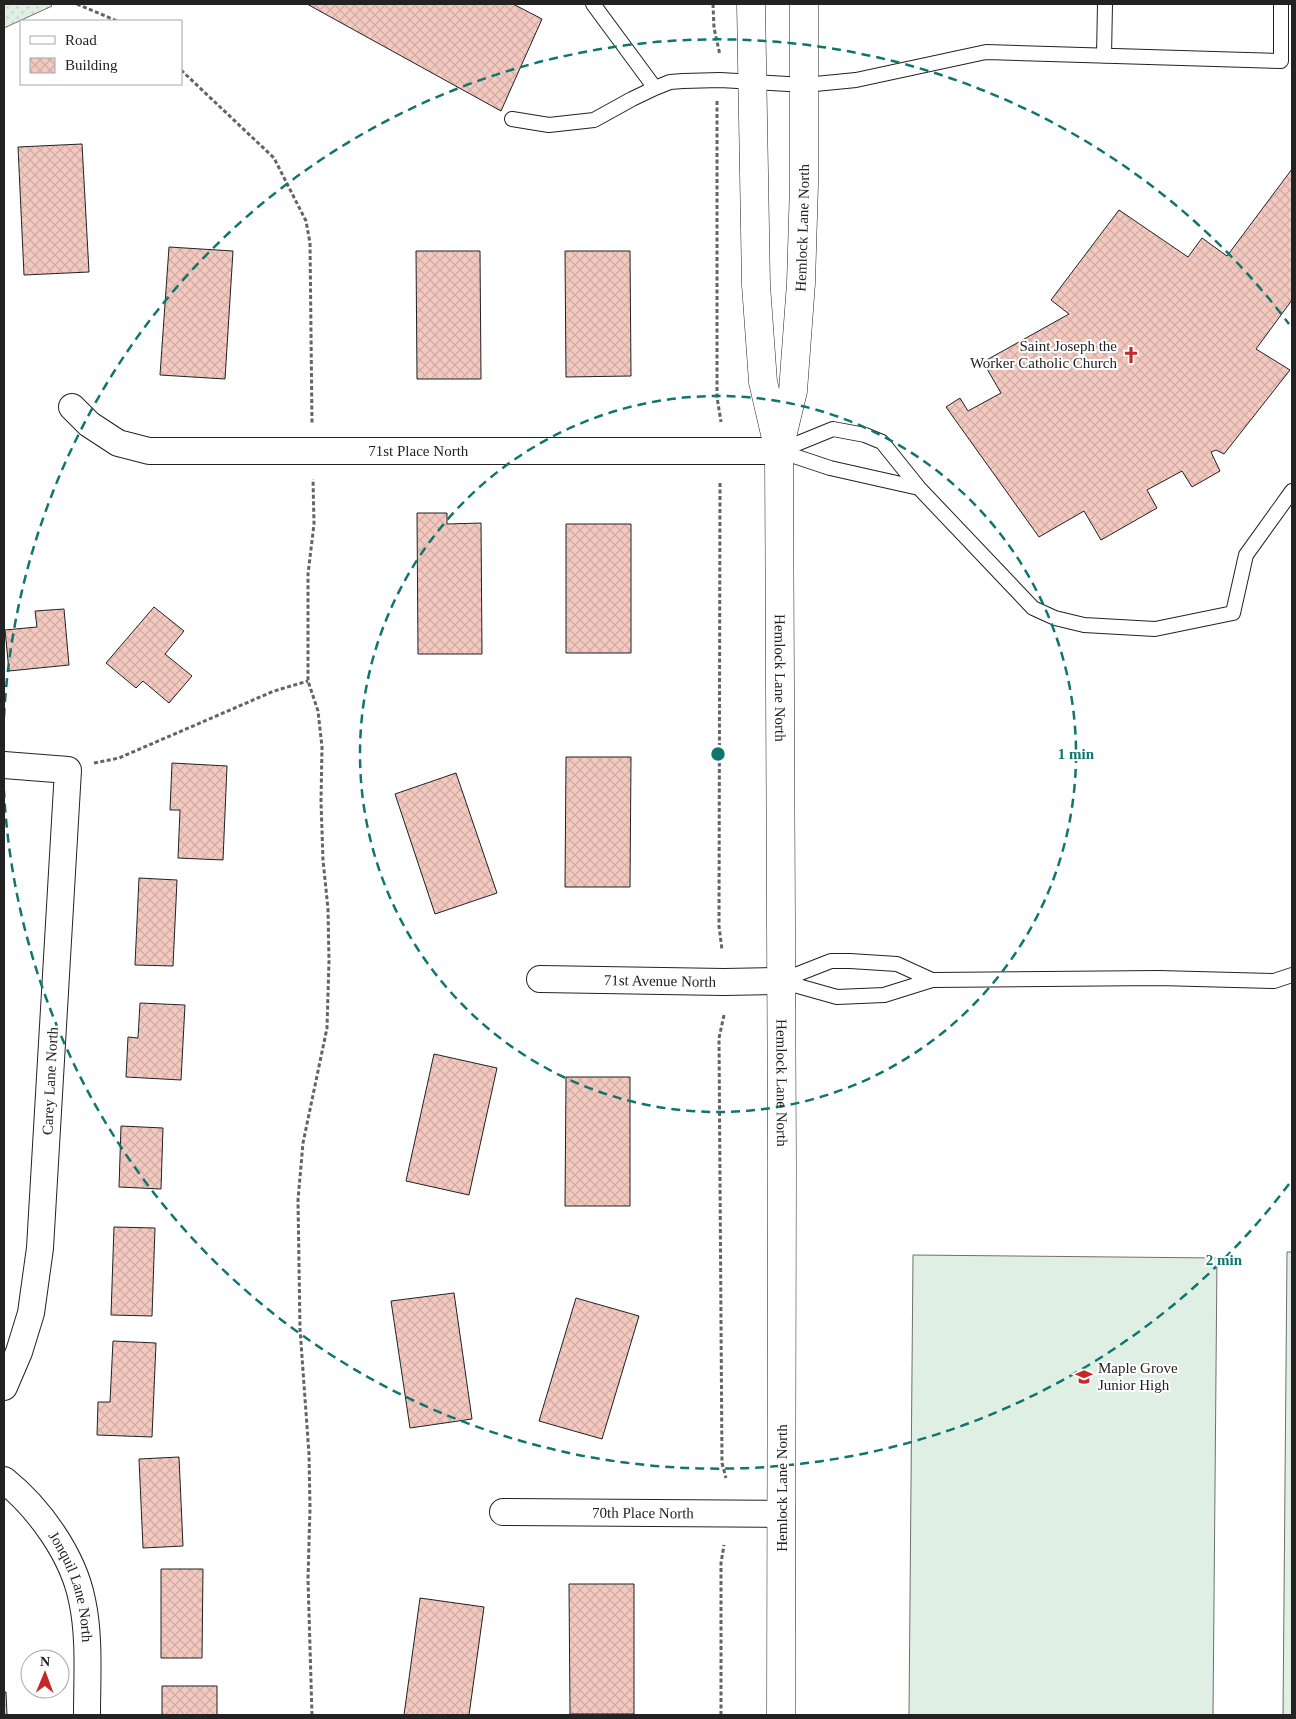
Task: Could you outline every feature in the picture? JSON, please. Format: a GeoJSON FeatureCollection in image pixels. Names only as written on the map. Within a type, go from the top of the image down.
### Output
{"type":"FeatureCollection","features":[{"type":"Feature","properties":{"kind":"main road","name":"Hemlock Lane North"},"geometry":{"type":"LineString","coordinates":[[751,4],[756,285],[763,382],[779,451],[781,1715]]}},
{"type":"Feature","properties":{"kind":"main road","name":"Hemlock Lane North"},"geometry":{"type":"LineString","coordinates":[[779,451],[793,391],[800,303],[804,184],[804,4]]}},
{"type":"Feature","properties":{"kind":"street","name":"71st Place North"},"geometry":{"type":"LineString","coordinates":[[72,407],[89,424],[118,444],[149,451],[779,451]]}},
{"type":"Feature","properties":{"kind":"street"},"geometry":{"type":"LineString","coordinates":[[4,765],[68,770]]}},
{"type":"Feature","properties":{"kind":"street","name":"Carey Lane North"},"geometry":{"type":"LineString","coordinates":[[4,1388],[19,1352],[31,1313],[40,1248],[68,770]]}},
{"type":"Feature","properties":{"kind":"street","name":"71st Avenue North"},"geometry":{"type":"LineString","coordinates":[[540,979],[780,981]]}},
{"type":"Feature","properties":{"kind":"street","name":"Jonquil Lane North"},"geometry":{"type":"LineString","coordinates":[[4,1480],[41,1518],[67,1556],[70,1564],[82,1600],[87,1645],[87,1715]]}},
{"type":"Feature","properties":{"kind":"street","name":"70th Place North"},"geometry":{"type":"LineString","coordinates":[[503,1512],[782,1514]]}},
{"type":"Feature","properties":{"kind":"lane"},"geometry":{"type":"LineString","coordinates":[[593,4],[655,88]]}},
{"type":"Feature","properties":{"kind":"lane"},"geometry":{"type":"LineString","coordinates":[[1104,56],[1105,4]]}},
{"type":"Feature","properties":{"kind":"lane"},"geometry":{"type":"LineString","coordinates":[[512,119],[549,125],[594,120],[632,99],[670,82],[720,80],[805,85],[856,80],[986,52],[1281,61],[1281,4]]}},
{"type":"Feature","properties":{"kind":"lane"},"geometry":{"type":"LineString","coordinates":[[779,451],[832,429],[865,435],[882,442],[919,488],[1033,608],[1055,618],[1084,625],[1155,628],[1233,612],[1246,555],[1292,491]]}},
{"type":"Feature","properties":{"kind":"lane"},"geometry":{"type":"LineString","coordinates":[[779,451],[830,468],[919,488]]}},
{"type":"Feature","properties":{"kind":"lane"},"geometry":{"type":"LineString","coordinates":[[780,981],[831,961],[898,964],[932,980]]}},
{"type":"Feature","properties":{"kind":"lane"},"geometry":{"type":"LineString","coordinates":[[780,981],[837,997],[884,994],[932,980],[1159,978],[1274,982],[1292,975]]}},
{"type":"Feature","properties":{"kind":"path"},"geometry":{"type":"LineString","coordinates":[[77,4],[115,20]]}},
{"type":"Feature","properties":{"kind":"path"},"geometry":{"type":"LineString","coordinates":[[713,4],[714,28],[720,53],[717,109],[717,397],[721,423]]}},
{"type":"Feature","properties":{"kind":"path"},"geometry":{"type":"LineString","coordinates":[[182,71],[274,158],[306,221],[310,243],[314,524],[308,574],[308,681],[318,711],[322,747],[321,801],[323,860],[328,909],[329,961],[327,1028],[303,1143],[298,1200],[300,1329],[309,1454],[308,1579],[312,1715]]}},
{"type":"Feature","properties":{"kind":"path"},"geometry":{"type":"LineString","coordinates":[[720,483],[719,926],[722,950]]}},
{"type":"Feature","properties":{"kind":"path"},"geometry":{"type":"LineString","coordinates":[[68,770],[119,758],[274,691],[308,681]]}},
{"type":"Feature","properties":{"kind":"path"},"geometry":{"type":"LineString","coordinates":[[724,1015],[719,1048],[722,1463],[726,1478]]}},
{"type":"Feature","properties":{"kind":"path"},"geometry":{"type":"LineString","coordinates":[[721,1715],[721,1563],[724,1545]]}},
{"type":"Feature","properties":{"kind":"green space"},"geometry":{"type":"Polygon","coordinates":[[[4,4],[50,4],[52,6],[20,20],[4,28],[4,4]]]}},
{"type":"Feature","properties":{"kind":"green space"},"geometry":{"type":"Polygon","coordinates":[[[1287,1252],[1292,1252],[1292,1715],[1283,1715],[1287,1252]]]}},
{"type":"Feature","properties":{"kind":"green space"},"geometry":{"type":"Polygon","coordinates":[[[913,1255],[1217,1258],[1213,1715],[909,1715],[913,1255]]]}},
{"type":"Feature","properties":{"kind":"building"},"geometry":{"type":"Polygon","coordinates":[[[307,4],[513,4],[542,19],[501,111],[307,4]]]}},
{"type":"Feature","properties":{"kind":"building"},"geometry":{"type":"Polygon","coordinates":[[[82,144],[89,272],[24,275],[18,147],[82,144]]]}},
{"type":"Feature","properties":{"kind":"building","name":"Saint Joseph the Worker Catholic Church"},"geometry":{"type":"Polygon","coordinates":[[[1292,169],[1292,300],[1256,349],[1290,370],[1224,454],[1216,450],[1211,452],[1220,471],[1192,487],[1182,471],[1147,490],[1157,508],[1101,540],[1084,511],[1039,537],[946,407],[960,398],[968,411],[1001,393],[983,362],[1069,314],[1051,300],[1119,210],[1188,257],[1202,238],[1227,256],[1292,169]]]}},
{"type":"Feature","properties":{"kind":"building"},"geometry":{"type":"Polygon","coordinates":[[[169,247],[233,251],[225,379],[160,375],[169,247]]]}},
{"type":"Feature","properties":{"kind":"building"},"geometry":{"type":"Polygon","coordinates":[[[416,251],[480,251],[481,379],[417,379],[416,251]]]}},
{"type":"Feature","properties":{"kind":"building"},"geometry":{"type":"Polygon","coordinates":[[[565,251],[630,251],[631,376],[566,377],[565,251]]]}},
{"type":"Feature","properties":{"kind":"building"},"geometry":{"type":"Polygon","coordinates":[[[417,513],[447,513],[447,524],[481,523],[482,654],[418,654],[417,513]]]}},
{"type":"Feature","properties":{"kind":"building"},"geometry":{"type":"Polygon","coordinates":[[[566,524],[631,524],[631,653],[566,653],[566,524]]]}},
{"type":"Feature","properties":{"kind":"building"},"geometry":{"type":"Polygon","coordinates":[[[154,607],[184,631],[165,654],[192,676],[169,703],[143,681],[136,688],[106,663],[154,607]]]}},
{"type":"Feature","properties":{"kind":"building"},"geometry":{"type":"Polygon","coordinates":[[[64,609],[69,665],[9,671],[5,630],[37,627],[35,611],[64,609]]]}},
{"type":"Feature","properties":{"kind":"building"},"geometry":{"type":"Polygon","coordinates":[[[566,757],[631,757],[630,887],[565,887],[566,757]]]}},
{"type":"Feature","properties":{"kind":"building"},"geometry":{"type":"Polygon","coordinates":[[[172,763],[227,766],[223,860],[178,858],[180,810],[170,810],[172,763]]]}},
{"type":"Feature","properties":{"kind":"building"},"geometry":{"type":"Polygon","coordinates":[[[456,773],[497,893],[435,914],[395,794],[456,773]]]}},
{"type":"Feature","properties":{"kind":"building"},"geometry":{"type":"Polygon","coordinates":[[[139,878],[177,880],[173,966],[135,965],[139,878]]]}},
{"type":"Feature","properties":{"kind":"building"},"geometry":{"type":"Polygon","coordinates":[[[140,1003],[185,1005],[181,1080],[126,1077],[128,1037],[138,1038],[140,1003]]]}},
{"type":"Feature","properties":{"kind":"building"},"geometry":{"type":"Polygon","coordinates":[[[434,1054],[497,1068],[469,1195],[406,1181],[434,1054]]]}},
{"type":"Feature","properties":{"kind":"building"},"geometry":{"type":"Polygon","coordinates":[[[566,1077],[630,1077],[630,1206],[565,1206],[566,1077]]]}},
{"type":"Feature","properties":{"kind":"building"},"geometry":{"type":"Polygon","coordinates":[[[121,1126],[163,1128],[161,1189],[119,1187],[121,1126]]]}},
{"type":"Feature","properties":{"kind":"building"},"geometry":{"type":"Polygon","coordinates":[[[114,1227],[155,1228],[152,1316],[111,1315],[114,1227]]]}},
{"type":"Feature","properties":{"kind":"building"},"geometry":{"type":"Polygon","coordinates":[[[454,1293],[472,1419],[410,1428],[391,1301],[454,1293]]]}},
{"type":"Feature","properties":{"kind":"building"},"geometry":{"type":"Polygon","coordinates":[[[576,1298],[639,1316],[602,1439],[539,1421],[576,1298]]]}},
{"type":"Feature","properties":{"kind":"building"},"geometry":{"type":"Polygon","coordinates":[[[113,1341],[156,1343],[152,1437],[97,1435],[98,1402],[110,1402],[113,1341]]]}},
{"type":"Feature","properties":{"kind":"building"},"geometry":{"type":"Polygon","coordinates":[[[179,1457],[183,1546],[143,1548],[139,1459],[179,1457]]]}},
{"type":"Feature","properties":{"kind":"building"},"geometry":{"type":"Polygon","coordinates":[[[161,1569],[203,1569],[202,1658],[161,1658],[161,1569]]]}},
{"type":"Feature","properties":{"kind":"building"},"geometry":{"type":"Polygon","coordinates":[[[569,1584],[634,1584],[634,1714],[570,1714],[569,1584]]]}},
{"type":"Feature","properties":{"kind":"building"},"geometry":{"type":"Polygon","coordinates":[[[420,1598],[484,1607],[469,1715],[404,1715],[420,1598]]]}},
{"type":"Feature","properties":{"kind":"building"},"geometry":{"type":"Polygon","coordinates":[[[162,1686],[217,1686],[217,1715],[162,1715],[162,1686]]]}},
{"type":"Feature","properties":{"kind":"building"},"geometry":{"type":"Polygon","coordinates":[[[4,1692],[6,1692],[7,1715],[4,1715],[4,1692]]]}},
{"type":"Feature","properties":{"kind":"place","name":"Saint Joseph the Worker Catholic Church"},"geometry":{"type":"Point","coordinates":[1131,355]}},
{"type":"Feature","properties":{"kind":"place","name":"Maple Grove Junior High"},"geometry":{"type":"Point","coordinates":[1084,1377]}}]}
